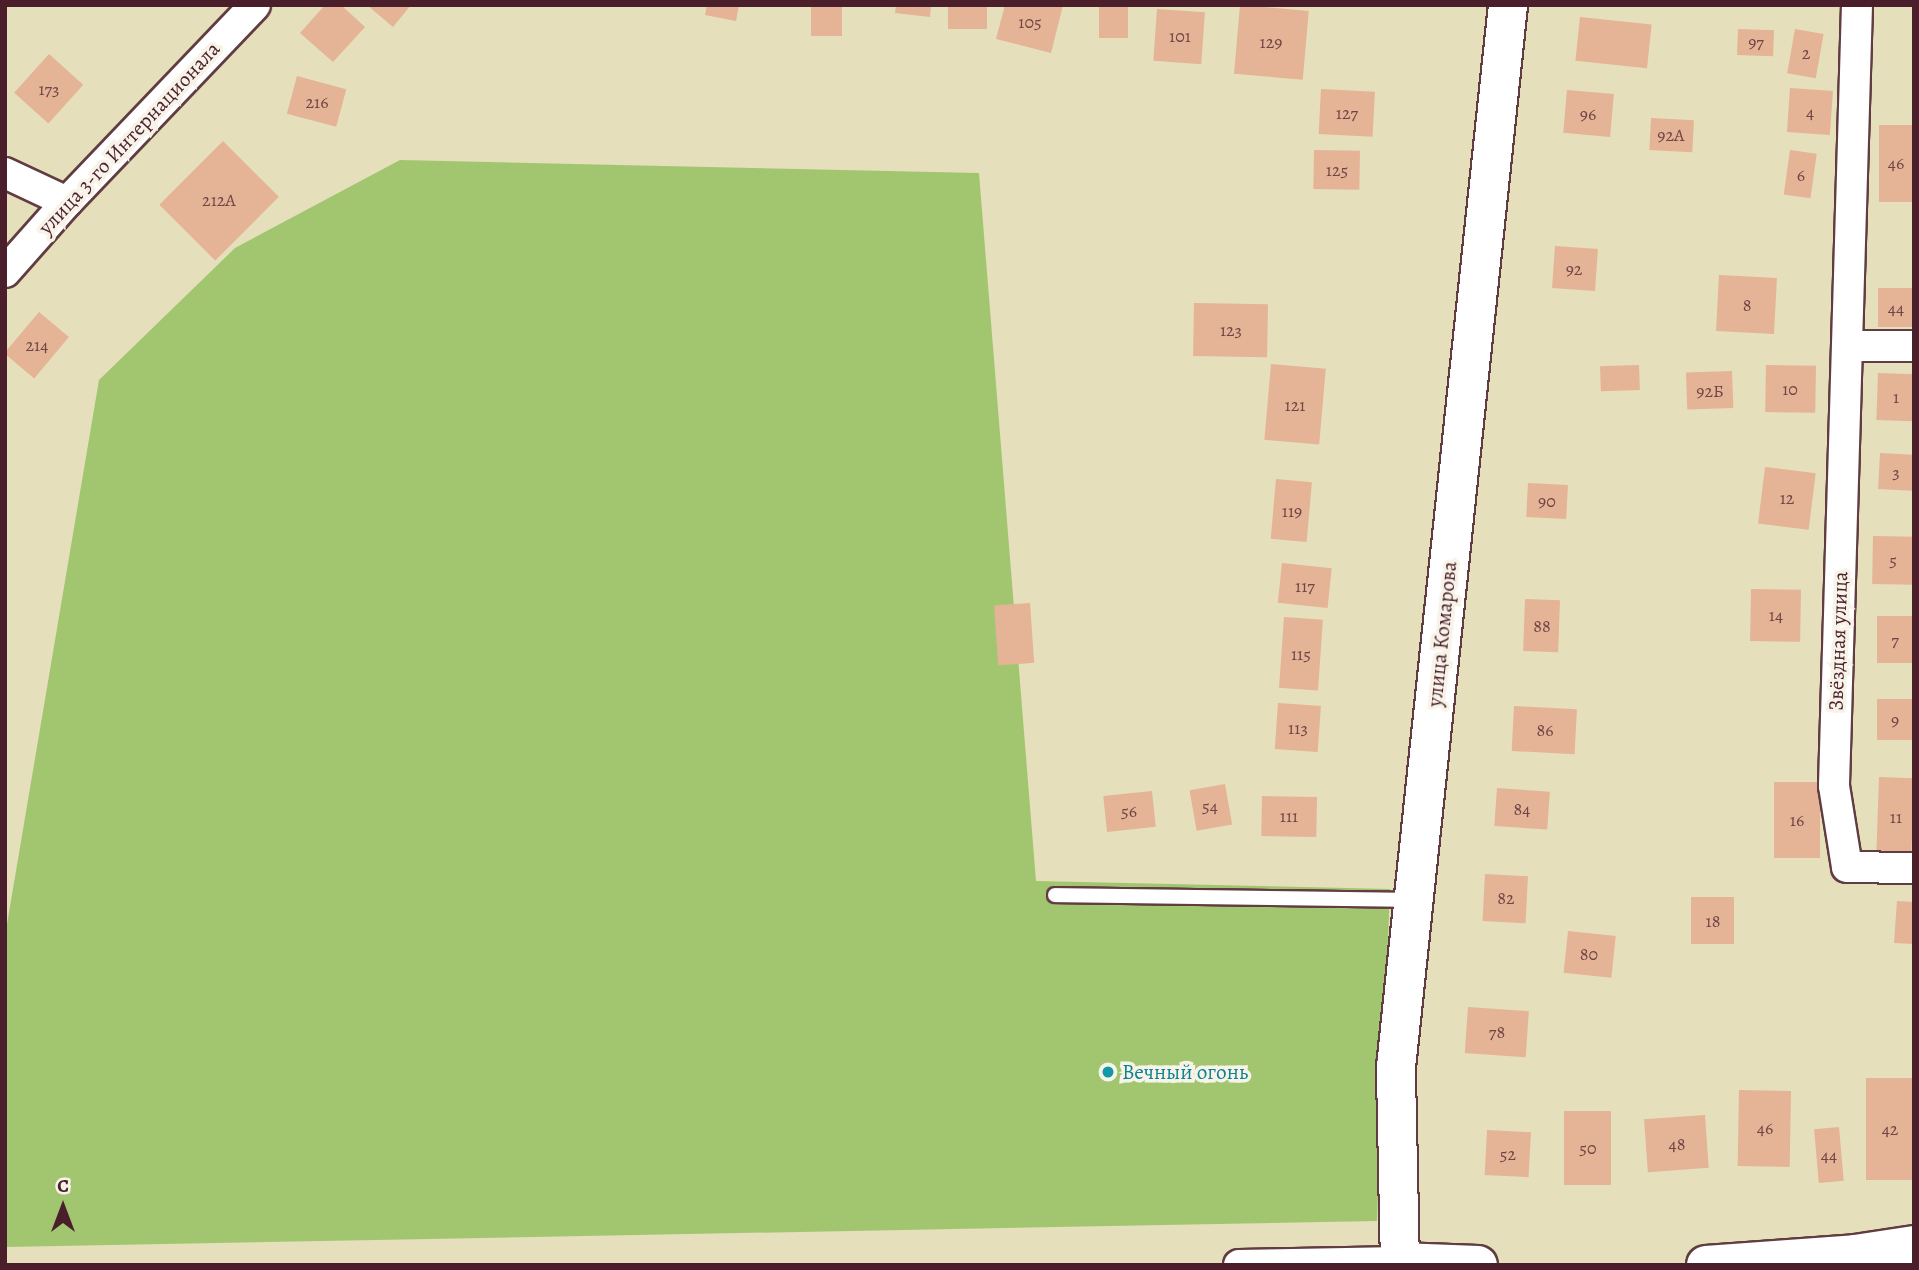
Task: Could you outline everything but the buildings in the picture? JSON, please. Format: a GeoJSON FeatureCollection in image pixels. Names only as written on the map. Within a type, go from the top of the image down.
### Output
{"type":"FeatureCollection","features":[{"type":"Feature","properties":{"kind":"main road","name":"улица Комарова"},"geometry":{"type":"LineString","coordinates":[[1400,1263],[1396,1067],[1508,5]]}},
{"type":"Feature","properties":{"kind":"main road"},"geometry":{"type":"LineString","coordinates":[[1706,1265],[1855,1259],[1914,1245]]}},
{"type":"Feature","properties":{"kind":"main road"},"geometry":{"type":"LineString","coordinates":[[1400,1263],[1478,1265]]}},
{"type":"Feature","properties":{"kind":"street","name":"улица 3-го Интернационала"},"geometry":{"type":"LineString","coordinates":[[5,272],[67,202],[255,5]]}},
{"type":"Feature","properties":{"kind":"street","name":"Звёздная улица"},"geometry":{"type":"LineString","coordinates":[[1857,5],[1834,786],[1847,867],[1914,868]]}},
{"type":"Feature","properties":{"kind":"street"},"geometry":{"type":"LineString","coordinates":[[5,173],[67,202]]}},
{"type":"Feature","properties":{"kind":"street"},"geometry":{"type":"LineString","coordinates":[[1847,346],[1914,346]]}},
{"type":"Feature","properties":{"kind":"street"},"geometry":{"type":"LineString","coordinates":[[1239,1265],[1400,1263]]}},
{"type":"Feature","properties":{"kind":"lane"},"geometry":{"type":"LineString","coordinates":[[1055,895],[1414,901]]}},
{"type":"Feature","properties":{"kind":"green space"},"geometry":{"type":"Polygon","coordinates":[[[400,160],[979,173],[1036,881],[1390,889],[1377,1221],[5,1247],[5,936],[99,380],[235,248],[400,160]]]}},
{"type":"Feature","properties":{"kind":"place","name":"Вечный огонь"},"geometry":{"type":"Point","coordinates":[1108,1072]}}]}
